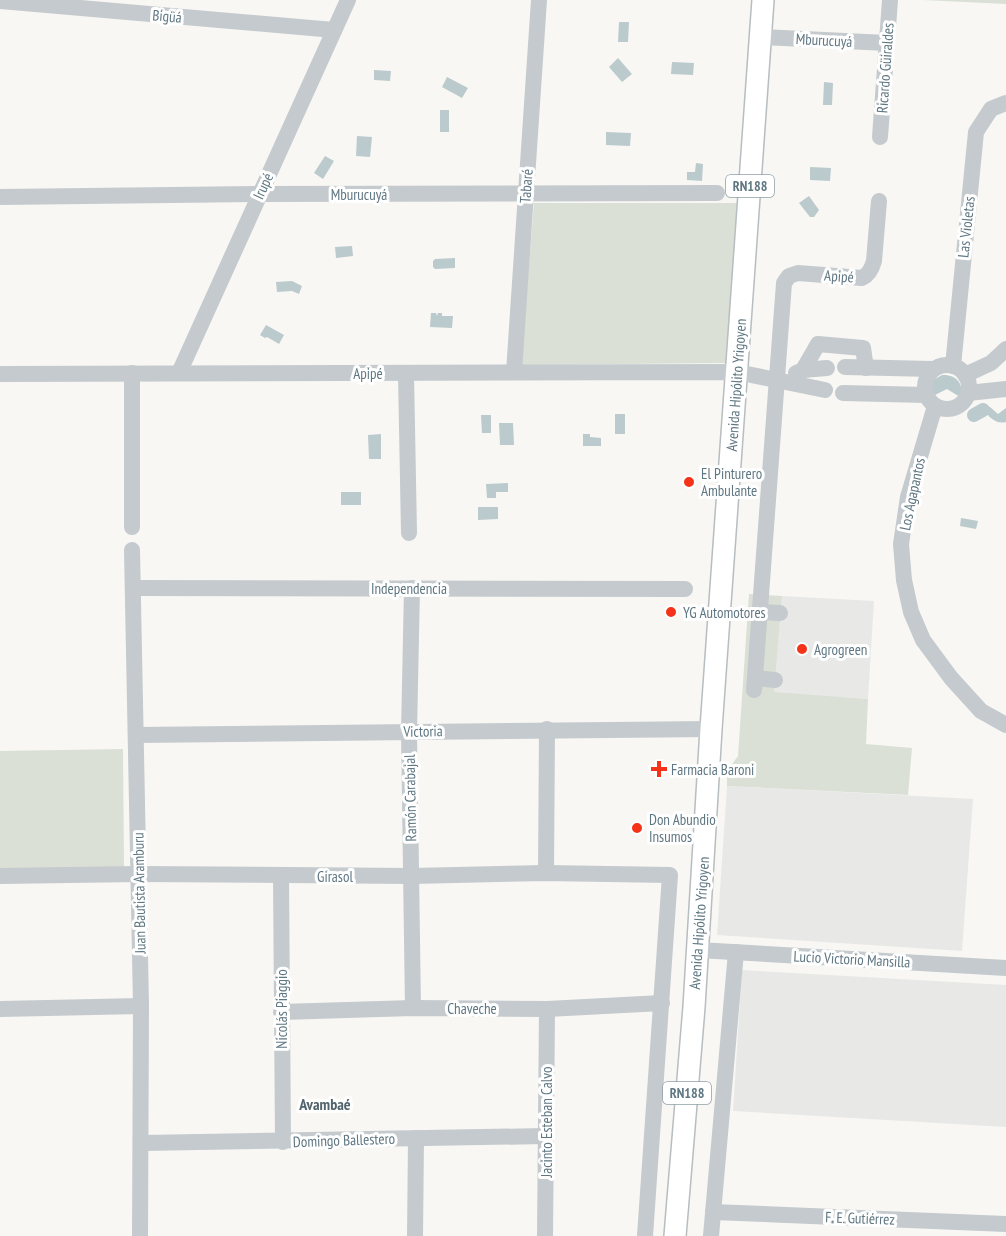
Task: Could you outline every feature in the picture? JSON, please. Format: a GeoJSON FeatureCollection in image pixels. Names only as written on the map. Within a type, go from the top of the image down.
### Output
{"type":"FeatureCollection","features":[{"type":"Feature","properties":{"kind":"main road","name":"Avenida Hipólito Yrigoyen"},"geometry":{"type":"LineString","coordinates":[[675,1236],[698,950],[711,729],[763,0]]}},
{"type":"Feature","properties":{"kind":"street","name":"Irupé"},"geometry":{"type":"LineString","coordinates":[[178,373],[348,0]]}},
{"type":"Feature","properties":{"kind":"street","name":"Tabaré"},"geometry":{"type":"LineString","coordinates":[[514,372],[539,0]]}},
{"type":"Feature","properties":{"kind":"street","name":"Ricardo Güiraldes"},"geometry":{"type":"LineString","coordinates":[[880,137],[890,0]]}},
{"type":"Feature","properties":{"kind":"street","name":"Bigüá"},"geometry":{"type":"LineString","coordinates":[[0,2],[334,30]]}},
{"type":"Feature","properties":{"kind":"street","name":"Mburucuyá"},"geometry":{"type":"LineString","coordinates":[[760,37],[886,43]]}},
{"type":"Feature","properties":{"kind":"street","name":"Las Violetas"},"geometry":{"type":"LineString","coordinates":[[964,379],[976,132],[991,109],[1006,103]]}},
{"type":"Feature","properties":{"kind":"street","name":"Mburucuyá"},"geometry":{"type":"LineString","coordinates":[[0,197],[717,193]]}},
{"type":"Feature","properties":{"kind":"street","name":"Apipé"},"geometry":{"type":"LineString","coordinates":[[776,381],[784,283],[789,276],[798,273],[862,278],[869,273],[874,261],[879,201]]}},
{"type":"Feature","properties":{"kind":"street"},"geometry":{"type":"LineString","coordinates":[[803,370],[818,344],[863,348],[866,368]]}},
{"type":"Feature","properties":{"kind":"street"},"geometry":{"type":"LineString","coordinates":[[964,379],[991,363],[1006,349]]}},
{"type":"Feature","properties":{"kind":"street"},"geometry":{"type":"LineString","coordinates":[[845,367],[933,369],[946,365],[964,379],[1006,389]]}},
{"type":"Feature","properties":{"kind":"street"},"geometry":{"type":"LineString","coordinates":[[775,680],[755,684],[776,381],[803,370],[827,368]]}},
{"type":"Feature","properties":{"kind":"street"},"geometry":{"type":"LineString","coordinates":[[930,401],[925,384],[933,369]]}},
{"type":"Feature","properties":{"kind":"street","name":"Apipé"},"geometry":{"type":"LineString","coordinates":[[0,374],[737,372],[825,390]]}},
{"type":"Feature","properties":{"kind":"street"},"geometry":{"type":"LineString","coordinates":[[132,373],[132,526]]}},
{"type":"Feature","properties":{"kind":"street"},"geometry":{"type":"LineString","coordinates":[[406,373],[409,532]]}},
{"type":"Feature","properties":{"kind":"street"},"geometry":{"type":"LineString","coordinates":[[964,379],[1006,378]]}},
{"type":"Feature","properties":{"kind":"street"},"geometry":{"type":"LineString","coordinates":[[843,393],[930,401],[941,409],[955,408],[965,400],[964,379]]}},
{"type":"Feature","properties":{"kind":"street","name":"Los Agapantos"},"geometry":{"type":"LineString","coordinates":[[930,401],[908,498],[901,544],[904,580],[911,612],[923,640],[951,678],[981,711],[1006,725]]}},
{"type":"Feature","properties":{"kind":"street","name":"Juan Bautista Aramburu"},"geometry":{"type":"LineString","coordinates":[[132,550],[141,1006],[140,1236]]}},
{"type":"Feature","properties":{"kind":"street","name":"Independencia"},"geometry":{"type":"LineString","coordinates":[[133,588],[685,589]]}},
{"type":"Feature","properties":{"kind":"street","name":"Ramón Carabajal"},"geometry":{"type":"LineString","coordinates":[[412,588],[409,732],[413,1008]]}},
{"type":"Feature","properties":{"kind":"street"},"geometry":{"type":"LineString","coordinates":[[760,612],[780,613]]}},
{"type":"Feature","properties":{"kind":"street"},"geometry":{"type":"LineString","coordinates":[[546,873],[547,729]]}},
{"type":"Feature","properties":{"kind":"street","name":"Victoria"},"geometry":{"type":"LineString","coordinates":[[136,735],[711,729]]}},
{"type":"Feature","properties":{"kind":"street","name":"Girasol"},"geometry":{"type":"LineString","coordinates":[[0,876],[139,874],[412,876],[546,873],[670,875],[662,1003]]}},
{"type":"Feature","properties":{"kind":"street","name":"Nicolás Piaggio"},"geometry":{"type":"LineString","coordinates":[[281,875],[282,1142]]}},
{"type":"Feature","properties":{"kind":"street","name":"Lucio Victorio Mansilla"},"geometry":{"type":"LineString","coordinates":[[698,950],[1006,968]]}},
{"type":"Feature","properties":{"kind":"street"},"geometry":{"type":"LineString","coordinates":[[711,1236],[736,952]]}},
{"type":"Feature","properties":{"kind":"street"},"geometry":{"type":"LineString","coordinates":[[645,1236],[662,1003]]}},
{"type":"Feature","properties":{"kind":"street","name":"Chaveche"},"geometry":{"type":"LineString","coordinates":[[281,1012],[413,1008],[547,1009],[662,1003]]}},
{"type":"Feature","properties":{"kind":"street"},"geometry":{"type":"LineString","coordinates":[[0,1009],[141,1006]]}},
{"type":"Feature","properties":{"kind":"street","name":"Jacinto Esteban Calvo"},"geometry":{"type":"LineString","coordinates":[[545,1236],[547,1009]]}},
{"type":"Feature","properties":{"kind":"street","name":"Domingo Ballestero"},"geometry":{"type":"LineString","coordinates":[[142,1143],[546,1136]]}},
{"type":"Feature","properties":{"kind":"street"},"geometry":{"type":"LineString","coordinates":[[415,1236],[416,1138]]}},
{"type":"Feature","properties":{"kind":"street","name":"F. E. Gutiérrez"},"geometry":{"type":"LineString","coordinates":[[713,1212],[1006,1224]]}},
{"type":"Feature","properties":{"kind":"shaded area"},"geometry":{"type":"Polygon","coordinates":[[[923,0],[1006,0],[1006,4],[923,0]]]}},
{"type":"Feature","properties":{"kind":"shaded area"},"geometry":{"type":"Polygon","coordinates":[[[619,22],[629,22],[628,42],[618,42],[619,22]]]}},
{"type":"Feature","properties":{"kind":"shaded area"},"geometry":{"type":"Polygon","coordinates":[[[618,58],[632,74],[622,82],[609,67],[618,58]]]}},
{"type":"Feature","properties":{"kind":"shaded area"},"geometry":{"type":"Polygon","coordinates":[[[672,62],[694,63],[693,75],[671,74],[672,62]]]}},
{"type":"Feature","properties":{"kind":"shaded area"},"geometry":{"type":"Polygon","coordinates":[[[374,70],[391,71],[390,81],[374,80],[374,70]]]}},
{"type":"Feature","properties":{"kind":"shaded area"},"geometry":{"type":"Polygon","coordinates":[[[447,77],[468,88],[462,98],[442,87],[447,77]]]}},
{"type":"Feature","properties":{"kind":"shaded area"},"geometry":{"type":"Polygon","coordinates":[[[824,82],[833,83],[832,105],[823,105],[824,82]]]}},
{"type":"Feature","properties":{"kind":"shaded area"},"geometry":{"type":"Polygon","coordinates":[[[440,110],[449,110],[449,132],[440,132],[440,110]]]}},
{"type":"Feature","properties":{"kind":"shaded area"},"geometry":{"type":"Polygon","coordinates":[[[606,132],[631,133],[630,146],[606,145],[606,132]]]}},
{"type":"Feature","properties":{"kind":"shaded area"},"geometry":{"type":"Polygon","coordinates":[[[357,136],[372,137],[370,157],[356,156],[357,136]]]}},
{"type":"Feature","properties":{"kind":"shaded area"},"geometry":{"type":"Polygon","coordinates":[[[325,156],[334,161],[323,179],[314,173],[325,156]]]}},
{"type":"Feature","properties":{"kind":"shaded area"},"geometry":{"type":"Polygon","coordinates":[[[696,163],[703,164],[702,181],[687,180],[687,172],[695,172],[696,163]]]}},
{"type":"Feature","properties":{"kind":"shaded area"},"geometry":{"type":"Polygon","coordinates":[[[810,167],[831,168],[830,181],[810,180],[810,167]]]}},
{"type":"Feature","properties":{"kind":"shaded area"},"geometry":{"type":"Polygon","coordinates":[[[809,196],[819,210],[814,217],[810,217],[799,203],[809,196]]]}},
{"type":"Feature","properties":{"kind":"shaded area"},"geometry":{"type":"Polygon","coordinates":[[[534,203],[740,203],[727,363],[521,365],[534,203]]]}},
{"type":"Feature","properties":{"kind":"shaded area"},"geometry":{"type":"Polygon","coordinates":[[[352,246],[353,256],[336,258],[335,247],[352,246]]]}},
{"type":"Feature","properties":{"kind":"shaded area"},"geometry":{"type":"Polygon","coordinates":[[[455,258],[455,268],[435,269],[433,267],[435,259],[455,258]]]}},
{"type":"Feature","properties":{"kind":"shaded area"},"geometry":{"type":"Polygon","coordinates":[[[292,281],[302,286],[299,294],[292,291],[277,292],[276,282],[292,281]]]}},
{"type":"Feature","properties":{"kind":"shaded area"},"geometry":{"type":"Polygon","coordinates":[[[431,313],[436,313],[437,316],[438,313],[442,313],[442,316],[453,316],[452,328],[430,327],[431,313]]]}},
{"type":"Feature","properties":{"kind":"shaded area"},"geometry":{"type":"Polygon","coordinates":[[[266,325],[284,335],[279,344],[260,335],[266,325]]]}},
{"type":"Feature","properties":{"kind":"shaded area"},"geometry":{"type":"Polygon","coordinates":[[[942,375],[958,380],[961,388],[960,397],[947,389],[931,397],[932,383],[942,375]]]}},
{"type":"Feature","properties":{"kind":"shaded area"},"geometry":{"type":"Polygon","coordinates":[[[983,407],[990,407],[998,414],[1006,408],[1006,422],[993,420],[983,413],[983,407]]]}},
{"type":"Feature","properties":{"kind":"shaded area"},"geometry":{"type":"Polygon","coordinates":[[[615,414],[625,414],[625,434],[615,434],[615,414]]]}},
{"type":"Feature","properties":{"kind":"shaded area"},"geometry":{"type":"Polygon","coordinates":[[[481,415],[491,415],[491,433],[482,433],[481,415]]]}},
{"type":"Feature","properties":{"kind":"shaded area"},"geometry":{"type":"Polygon","coordinates":[[[499,423],[513,423],[514,445],[500,445],[499,423]]]}},
{"type":"Feature","properties":{"kind":"shaded area"},"geometry":{"type":"Polygon","coordinates":[[[381,434],[381,459],[369,459],[368,435],[381,434]]]}},
{"type":"Feature","properties":{"kind":"shaded area"},"geometry":{"type":"Polygon","coordinates":[[[583,434],[601,438],[601,446],[583,446],[583,434]]]}},
{"type":"Feature","properties":{"kind":"shaded area"},"geometry":{"type":"Polygon","coordinates":[[[508,483],[508,492],[496,492],[496,498],[487,498],[486,484],[508,483]]]}},
{"type":"Feature","properties":{"kind":"shaded area"},"geometry":{"type":"Polygon","coordinates":[[[341,492],[361,492],[361,505],[341,505],[341,492]]]}},
{"type":"Feature","properties":{"kind":"shaded area"},"geometry":{"type":"Polygon","coordinates":[[[478,507],[498,507],[498,519],[478,520],[478,507]]]}},
{"type":"Feature","properties":{"kind":"shaded area"},"geometry":{"type":"Polygon","coordinates":[[[961,518],[978,521],[976,529],[960,526],[961,518]]]}},
{"type":"Feature","properties":{"kind":"shaded area"},"geometry":{"type":"Polygon","coordinates":[[[749,594],[782,596],[774,692],[868,699],[866,744],[912,748],[908,795],[727,786],[727,771],[738,756],[749,594]]]}},
{"type":"Feature","properties":{"kind":"shaded area"},"geometry":{"type":"Polygon","coordinates":[[[782,596],[874,601],[868,699],[773,693],[782,596]]]}},
{"type":"Feature","properties":{"kind":"shaded area"},"geometry":{"type":"Polygon","coordinates":[[[123,749],[124,868],[0,870],[0,751],[123,749]]]}},
{"type":"Feature","properties":{"kind":"shaded area"},"geometry":{"type":"Polygon","coordinates":[[[727,786],[973,799],[962,951],[717,935],[727,786]]]}},
{"type":"Feature","properties":{"kind":"shaded area"},"geometry":{"type":"Polygon","coordinates":[[[742,970],[1006,985],[1006,1127],[733,1111],[742,970]]]}},
{"type":"Feature","properties":{"kind":"waterway"},"geometry":{"type":"LineString","coordinates":[[974,415],[983,410]]}},
{"type":"Feature","properties":{"kind":"place","name":"El Pinturero Ambulante"},"geometry":{"type":"Point","coordinates":[689,482]}},
{"type":"Feature","properties":{"kind":"place","name":"YG Automotores"},"geometry":{"type":"Point","coordinates":[671,612]}},
{"type":"Feature","properties":{"kind":"place","name":"Agrogreen"},"geometry":{"type":"Point","coordinates":[802,649]}},
{"type":"Feature","properties":{"kind":"place","name":"Farmacia Baroni"},"geometry":{"type":"Point","coordinates":[659,769]}},
{"type":"Feature","properties":{"kind":"place","name":"Don Abundio Insumos"},"geometry":{"type":"Point","coordinates":[637,828]}},
{"type":"Feature","properties":{"kind":"district","name":"Avambaé"},"geometry":{"type":"Point","coordinates":[325,1104]}}]}
